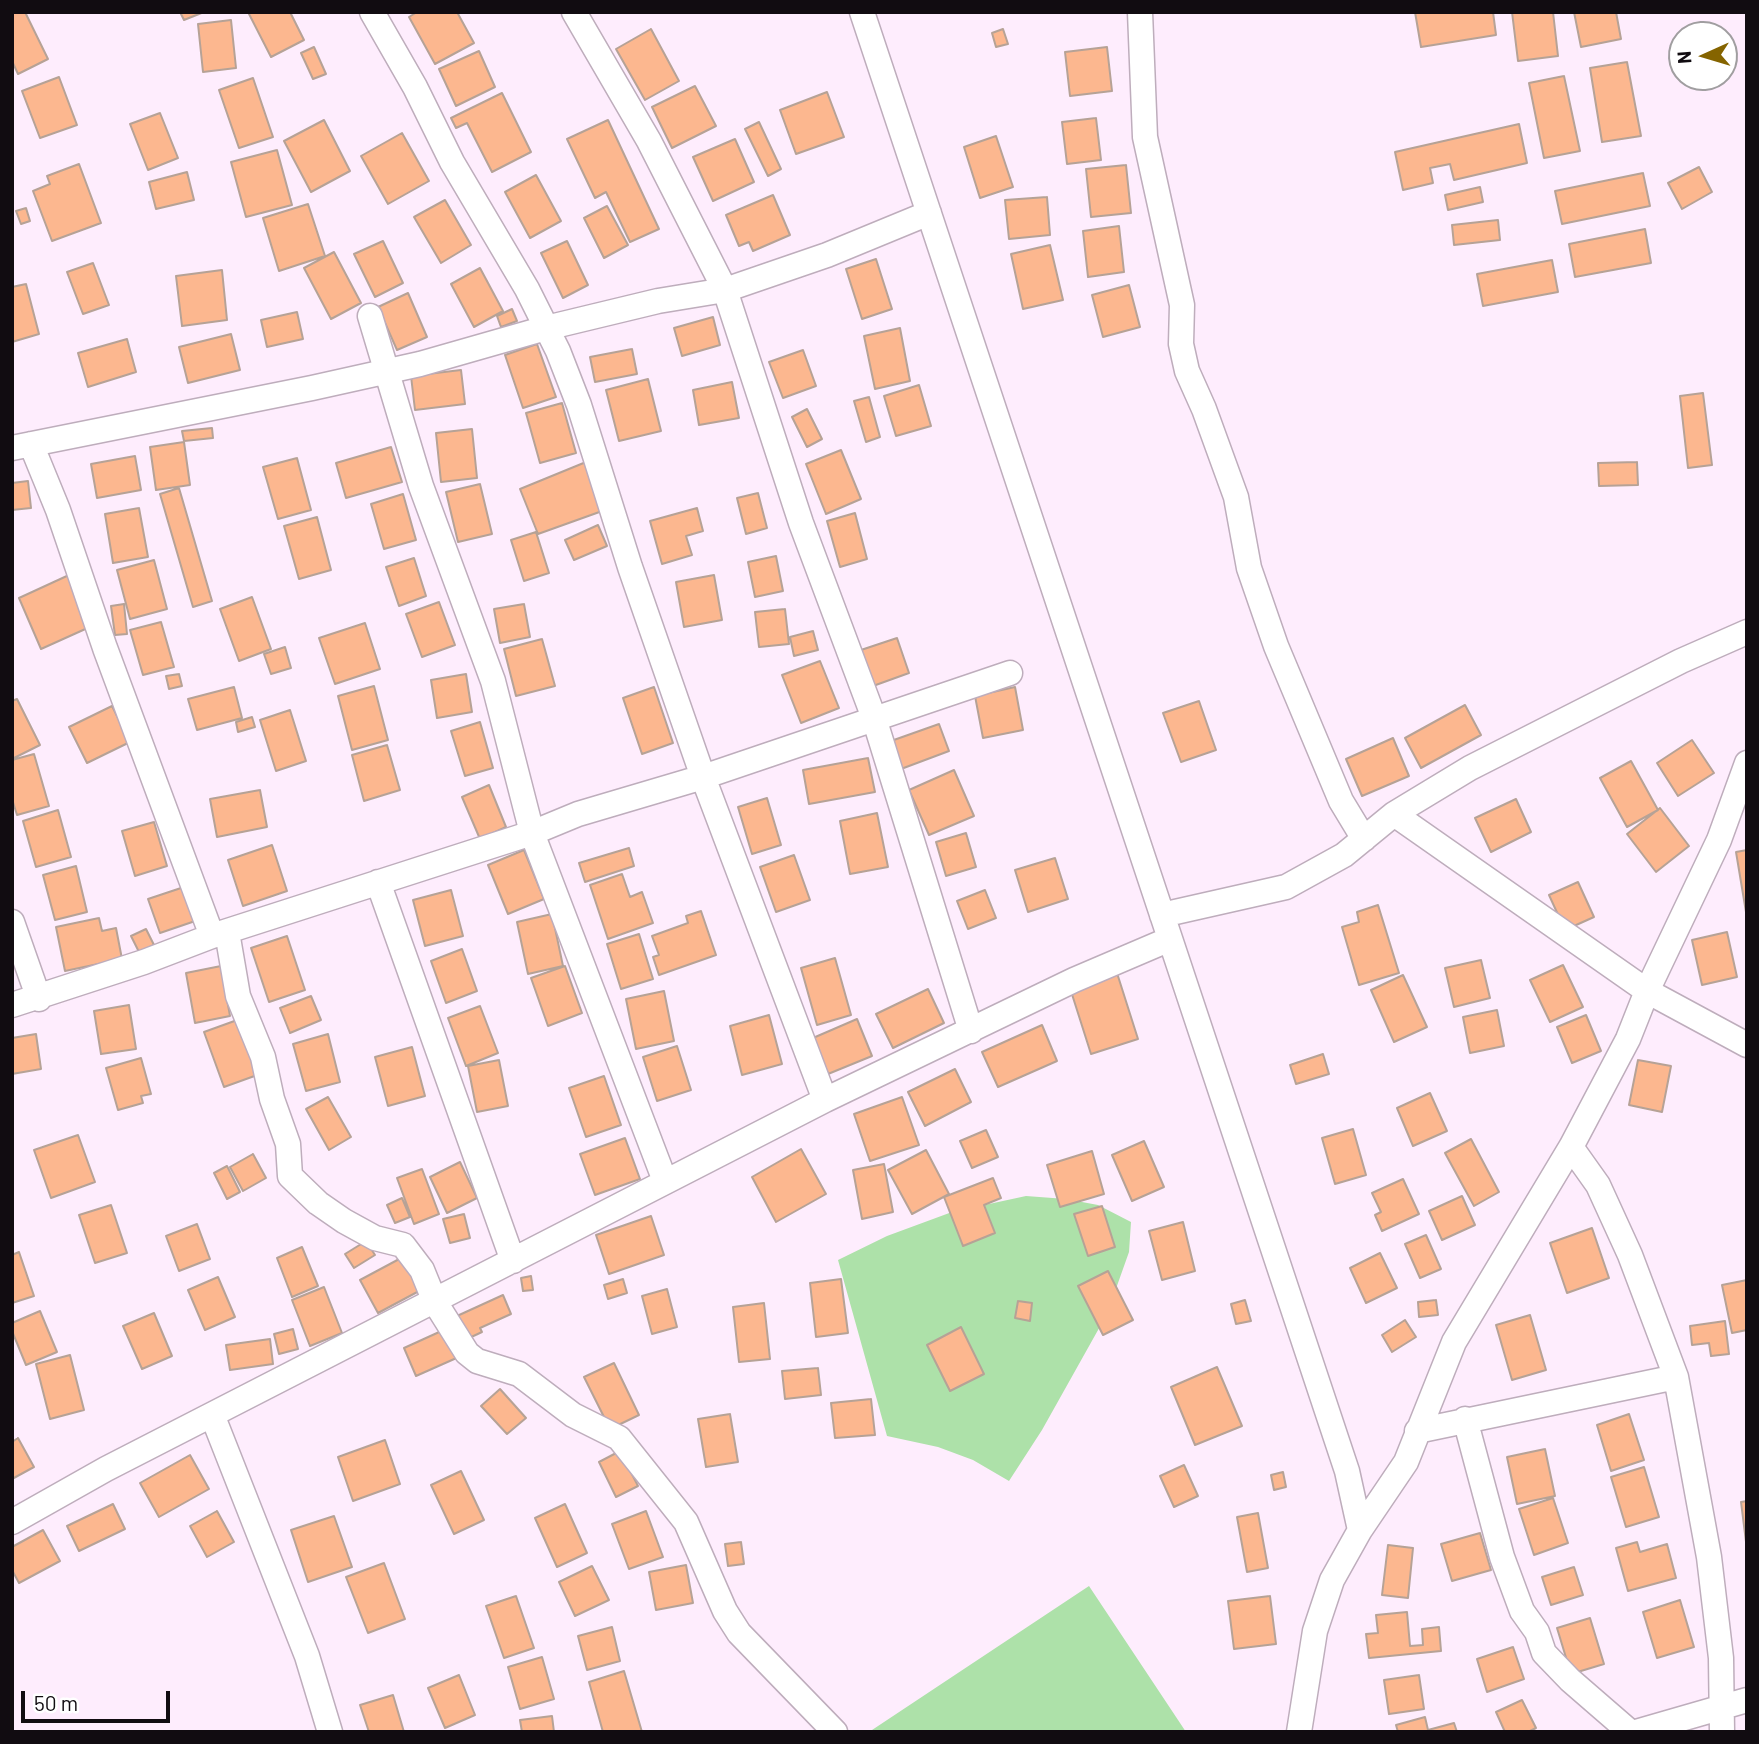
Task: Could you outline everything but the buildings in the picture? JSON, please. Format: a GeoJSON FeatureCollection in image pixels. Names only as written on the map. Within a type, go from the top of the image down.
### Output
{"type":"FeatureCollection","features":[{"type":"Feature","properties":{"kind":"street"},"geometry":{"type":"LineString","coordinates":[[372,12],[415,87],[452,162],[527,289],[579,405],[630,567],[704,778],[825,1100]]}},
{"type":"Feature","properties":{"kind":"street"},"geometry":{"type":"LineString","coordinates":[[574,12],[649,141],[725,290],[801,523],[874,718],[971,1031]]}},
{"type":"Feature","properties":{"kind":"street"},"geometry":{"type":"LineString","coordinates":[[862,12],[1347,1472],[1360,1530]]}},
{"type":"Feature","properties":{"kind":"street"},"geometry":{"type":"LineString","coordinates":[[1140,12],[1145,137],[1180,293],[1181,344],[1187,371],[1236,497],[1250,568],[1276,646],[1341,801],[1364,839]]}},
{"type":"Feature","properties":{"kind":"street"},"geometry":{"type":"LineString","coordinates":[[835,1732],[740,1633],[725,1611],[686,1522],[619,1438],[573,1415],[519,1374],[477,1361],[467,1353],[435,1302],[422,1270],[403,1245],[375,1238],[344,1221],[317,1203],[290,1176],[288,1144],[272,1099],[263,1057],[238,996],[219,934],[105,648],[58,510],[21,446],[291,393],[658,301],[725,290],[827,255],[929,213]]}},
{"type":"Feature","properties":{"kind":"street"},"geometry":{"type":"LineString","coordinates":[[370,316],[421,486],[493,681],[532,833],[665,1181]]}},
{"type":"Feature","properties":{"kind":"street"},"geometry":{"type":"LineString","coordinates":[[1162,915],[1286,887],[1344,855],[1394,814],[1470,768],[1681,661],[1747,632]]}},
{"type":"Feature","properties":{"kind":"street"},"geometry":{"type":"LineString","coordinates":[[12,1005],[39,999],[219,934],[532,833],[578,814],[704,778],[1010,673]]}},
{"type":"Feature","properties":{"kind":"street"},"geometry":{"type":"LineString","coordinates":[[1299,1732],[1315,1631],[1332,1580],[1360,1530],[1406,1462],[1454,1342],[1571,1147],[1628,1039],[1647,990],[1684,918],[1719,840],[1747,763]]}},
{"type":"Feature","properties":{"kind":"street"},"geometry":{"type":"LineString","coordinates":[[1394,814],[1647,990],[1747,1045]]}},
{"type":"Feature","properties":{"kind":"street"},"geometry":{"type":"LineString","coordinates":[[378,882],[513,1261]]}},
{"type":"Feature","properties":{"kind":"street"},"geometry":{"type":"LineString","coordinates":[[12,922],[39,999]]}},
{"type":"Feature","properties":{"kind":"street"},"geometry":{"type":"LineString","coordinates":[[12,1522],[106,1469],[213,1417],[825,1100],[1074,980],[1170,939]]}},
{"type":"Feature","properties":{"kind":"street"},"geometry":{"type":"LineString","coordinates":[[1571,1147],[1598,1185],[1630,1255],[1676,1377],[1709,1557],[1730,1718],[1636,1732]]}},
{"type":"Feature","properties":{"kind":"street"},"geometry":{"type":"LineString","coordinates":[[1417,1430],[1676,1377]]}},
{"type":"Feature","properties":{"kind":"street"},"geometry":{"type":"LineString","coordinates":[[213,1417],[307,1656],[330,1732]]}},
{"type":"Feature","properties":{"kind":"street"},"geometry":{"type":"LineString","coordinates":[[1465,1419],[1502,1558],[1522,1611],[1537,1632],[1544,1653],[1570,1680],[1630,1732]]}},
{"type":"Feature","properties":{"kind":"green space"},"geometry":{"type":"Polygon","coordinates":[[[1026,1196],[1098,1205],[1131,1222],[1129,1252],[1107,1314],[1042,1430],[1009,1481],[973,1460],[938,1447],[887,1436],[838,1260],[887,1236],[952,1212],[1026,1196]]]}},
{"type":"Feature","properties":{"kind":"green space"},"geometry":{"type":"Polygon","coordinates":[[[1089,1586],[1186,1732],[873,1732],[872,1730],[1089,1586]]]}}]}
